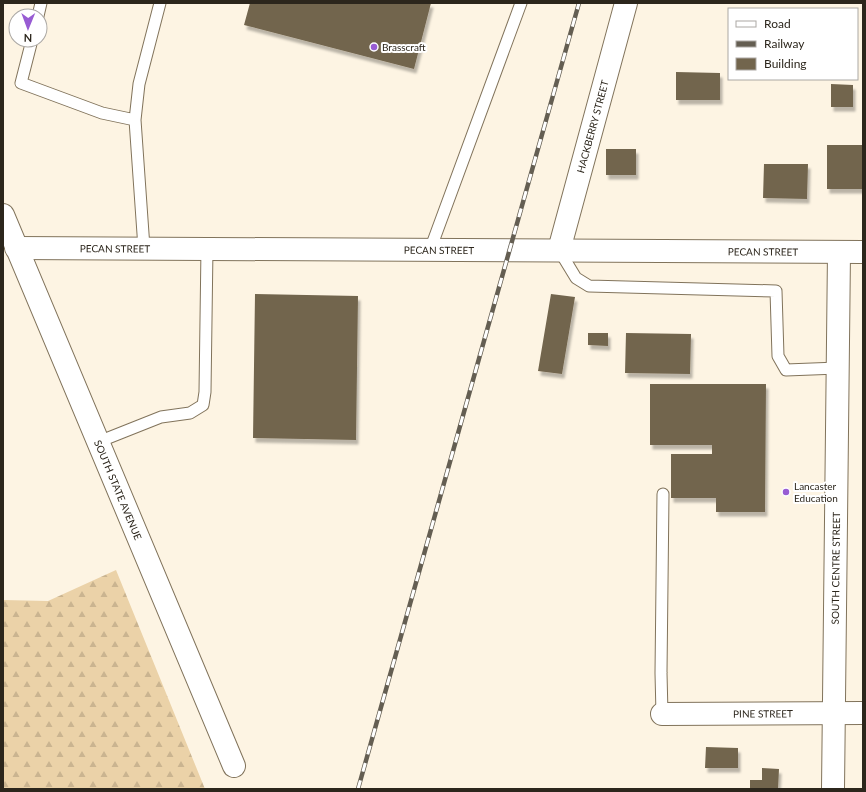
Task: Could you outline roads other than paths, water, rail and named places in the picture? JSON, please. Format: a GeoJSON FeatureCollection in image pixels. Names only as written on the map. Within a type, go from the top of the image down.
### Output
{"type":"FeatureCollection","features":[{"type":"Feature","properties":{"kind":"street","name":"HACKBERRY STREET"},"geometry":{"type":"LineString","coordinates":[[559,250],[626,3]]}},
{"type":"Feature","properties":{"kind":"street","name":"SOUTH STATE AVENUE"},"geometry":{"type":"LineString","coordinates":[[3,215],[234,766]]}},
{"type":"Feature","properties":{"kind":"street","name":"PECAN STREET"},"geometry":{"type":"LineString","coordinates":[[16,248],[863,252]]}},
{"type":"Feature","properties":{"kind":"street","name":"SOUTH CENTRE STREET"},"geometry":{"type":"LineString","coordinates":[[833,789],[839,252]]}},
{"type":"Feature","properties":{"kind":"street","name":"PINE STREET"},"geometry":{"type":"LineString","coordinates":[[662,714],[863,713]]}},
{"type":"Feature","properties":{"kind":"lane"},"geometry":{"type":"LineString","coordinates":[[144,248],[135,120],[139,84],[160,3]]}},
{"type":"Feature","properties":{"kind":"lane"},"geometry":{"type":"LineString","coordinates":[[430,250],[521,3]]}},
{"type":"Feature","properties":{"kind":"lane"},"geometry":{"type":"LineString","coordinates":[[30,48],[21,83],[102,112],[135,120]]}},
{"type":"Feature","properties":{"kind":"lane"},"geometry":{"type":"LineString","coordinates":[[98,442],[161,417],[190,413],[203,405],[205,392],[207,248]]}},
{"type":"Feature","properties":{"kind":"lane"},"geometry":{"type":"LineString","coordinates":[[559,250],[576,278],[589,286],[776,291],[778,356],[786,370],[838,368]]}},
{"type":"Feature","properties":{"kind":"lane"},"geometry":{"type":"LineString","coordinates":[[662,714],[663,494]]}},
{"type":"Feature","properties":{"kind":"railway"},"geometry":{"type":"LineString","coordinates":[[358,789],[579,3]]}},
{"type":"Feature","properties":{"kind":"place","name":"Brasscraft"},"geometry":{"type":"Point","coordinates":[374,47]}},
{"type":"Feature","properties":{"kind":"place","name":"Lancaster Education"},"geometry":{"type":"Point","coordinates":[786,492]}}]}
